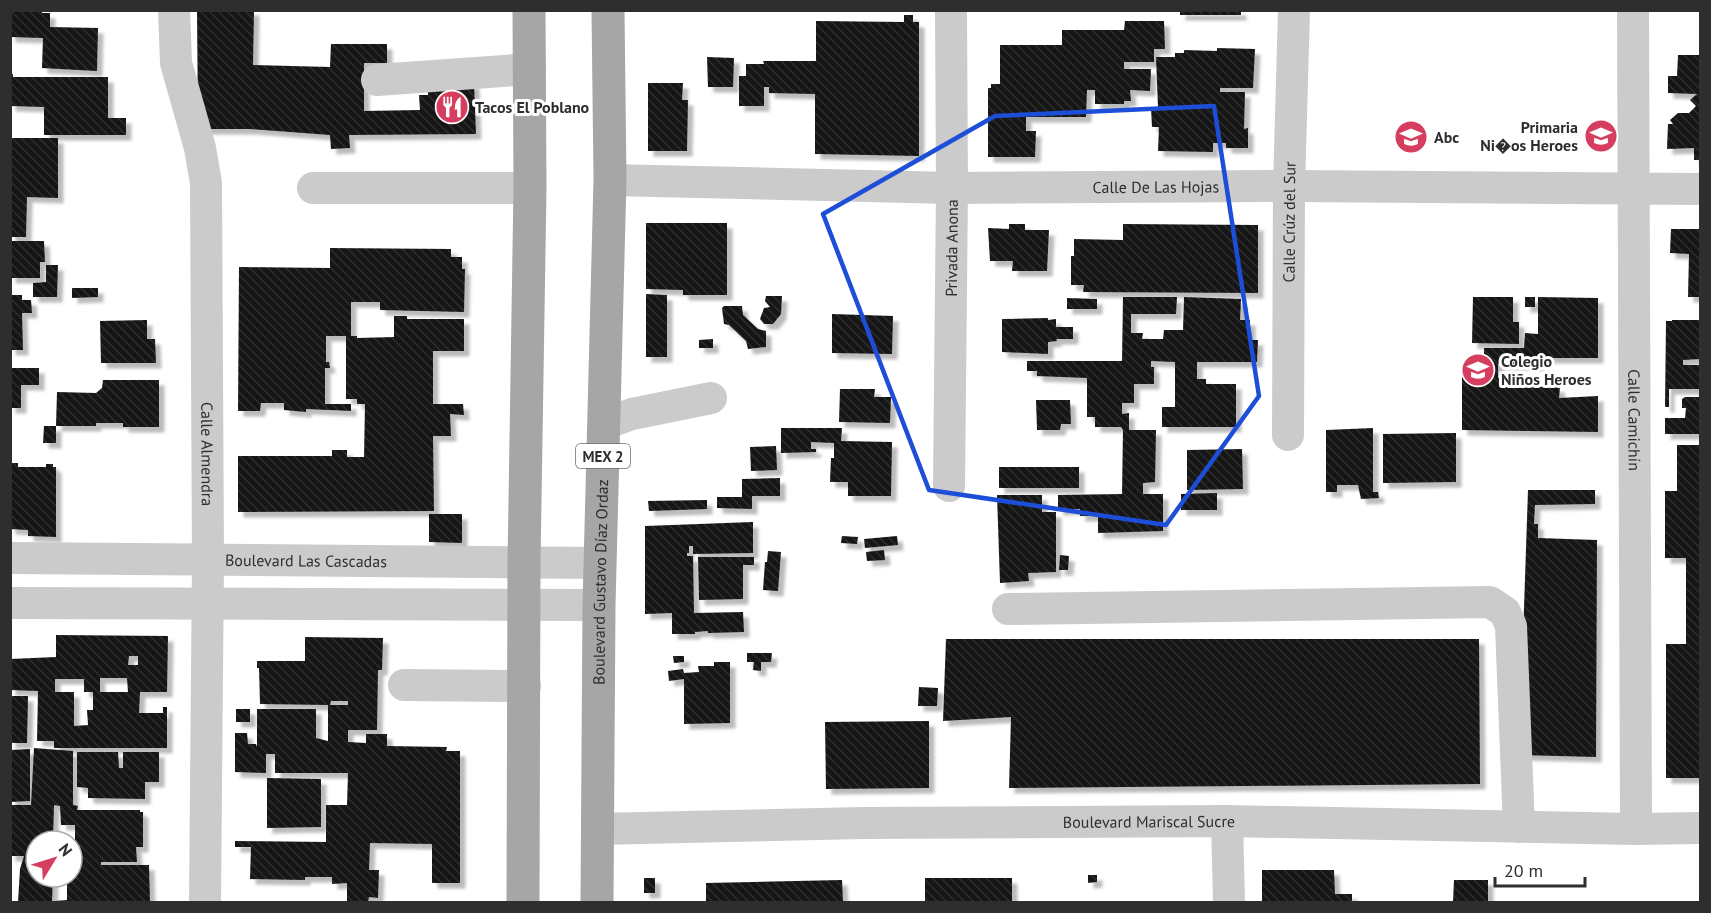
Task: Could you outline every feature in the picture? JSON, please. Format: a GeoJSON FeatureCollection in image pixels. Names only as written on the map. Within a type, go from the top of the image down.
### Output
{"type":"FeatureCollection","features":[{"type":"Feature","properties":{"kind":"main road"},"geometry":{"type":"LineString","coordinates":[[523,903],[524,564],[530,188],[529,10]]}},
{"type":"Feature","properties":{"kind":"main road","name":"Boulevard Gustavo Díaz Ordaz"},"geometry":{"type":"LineString","coordinates":[[597,903],[599,605],[610,180],[608,10]]}},
{"type":"Feature","properties":{"kind":"street","name":"Calle Almendra"},"geometry":{"type":"LineString","coordinates":[[174,10],[176,63],[200,148],[206,183],[208,603],[205,903]]}},
{"type":"Feature","properties":{"kind":"street","name":"Privada Anona"},"geometry":{"type":"LineString","coordinates":[[949,486],[951,10]]}},
{"type":"Feature","properties":{"kind":"street","name":"Calle Crúz del Sur"},"geometry":{"type":"LineString","coordinates":[[1288,435],[1289,186],[1294,10]]}},
{"type":"Feature","properties":{"kind":"street","name":"Calle Camichín"},"geometry":{"type":"LineString","coordinates":[[1633,10],[1636,829]]}},
{"type":"Feature","properties":{"kind":"street"},"geometry":{"type":"LineString","coordinates":[[377,80],[530,69]]}},
{"type":"Feature","properties":{"kind":"street","name":"Calle De Las Hojas"},"geometry":{"type":"LineString","coordinates":[[610,180],[952,188],[1289,186],[1701,189]]}},
{"type":"Feature","properties":{"kind":"street"},"geometry":{"type":"LineString","coordinates":[[312,188],[530,188]]}},
{"type":"Feature","properties":{"kind":"street"},"geometry":{"type":"LineString","coordinates":[[604,424],[632,414],[711,398]]}},
{"type":"Feature","properties":{"kind":"street","name":"Boulevard Las Cascadas"},"geometry":{"type":"LineString","coordinates":[[10,558],[600,563]]}},
{"type":"Feature","properties":{"kind":"street"},"geometry":{"type":"LineString","coordinates":[[1008,609],[1490,602],[1505,612],[1511,626],[1519,827]]}},
{"type":"Feature","properties":{"kind":"street"},"geometry":{"type":"LineString","coordinates":[[10,603],[599,605]]}},
{"type":"Feature","properties":{"kind":"street"},"geometry":{"type":"LineString","coordinates":[[404,685],[525,686]]}},
{"type":"Feature","properties":{"kind":"street"},"geometry":{"type":"LineString","coordinates":[[1227,821],[1228,903]]}},
{"type":"Feature","properties":{"kind":"street","name":"Boulevard Mariscal Sucre"},"geometry":{"type":"LineString","coordinates":[[597,829],[876,823],[1227,821],[1636,829],[1701,828]]}},
{"type":"Feature","properties":{"kind":"highlighted area"},"geometry":{"type":"Polygon","coordinates":[[[1214,106],[1259,396],[1166,525],[929,490],[823,214],[995,116],[1214,106]]]}},
{"type":"Feature","properties":{"kind":"building"},"geometry":{"type":"Polygon","coordinates":[[[10,10],[42,10],[42,13],[50,13],[50,27],[98,28],[97,71],[42,68],[43,38],[10,37],[10,10]]]}},
{"type":"Feature","properties":{"kind":"building"},"geometry":{"type":"Polygon","coordinates":[[[197,10],[254,10],[253,65],[330,67],[331,44],[387,44],[387,63],[364,63],[364,111],[420,110],[419,95],[428,95],[427,83],[474,83],[476,134],[349,135],[350,148],[331,149],[330,135],[250,129],[198,129],[197,10]]]}},
{"type":"Feature","properties":{"kind":"building"},"geometry":{"type":"Polygon","coordinates":[[[1180,10],[1241,10],[1241,15],[1180,15],[1180,10]]]}},
{"type":"Feature","properties":{"kind":"building"},"geometry":{"type":"Polygon","coordinates":[[[904,15],[913,15],[913,22],[919,22],[919,156],[815,154],[815,94],[769,93],[769,87],[764,87],[764,106],[739,106],[739,76],[746,76],[746,64],[764,64],[763,61],[816,61],[816,21],[904,22],[904,15]]]}},
{"type":"Feature","properties":{"kind":"building"},"geometry":{"type":"Polygon","coordinates":[[[1125,21],[1164,21],[1165,49],[1154,49],[1154,62],[1124,62],[1124,69],[1151,69],[1150,91],[1130,90],[1131,101],[1124,101],[1124,104],[1095,104],[1095,90],[1087,90],[1086,117],[1026,117],[1026,131],[1036,131],[1035,157],[988,157],[988,88],[991,88],[991,84],[1000,84],[1000,45],[1062,45],[1062,30],[1124,30],[1125,21]]]}},
{"type":"Feature","properties":{"kind":"building"},"geometry":{"type":"Polygon","coordinates":[[[1217,48],[1255,49],[1253,88],[1220,88],[1220,92],[1245,92],[1244,129],[1248,128],[1248,148],[1226,148],[1226,143],[1213,143],[1213,152],[1158,151],[1159,127],[1152,127],[1151,108],[1158,108],[1156,57],[1175,57],[1175,53],[1184,53],[1184,50],[1217,51],[1217,48]]]}},
{"type":"Feature","properties":{"kind":"building"},"geometry":{"type":"Polygon","coordinates":[[[1678,55],[1700,55],[1700,160],[1694,160],[1694,148],[1667,149],[1668,124],[1673,124],[1670,120],[1678,113],[1689,113],[1696,106],[1690,100],[1697,94],[1668,93],[1668,76],[1677,76],[1678,55]]]}},
{"type":"Feature","properties":{"kind":"building"},"geometry":{"type":"Polygon","coordinates":[[[707,57],[734,58],[733,87],[708,87],[707,57]]]}},
{"type":"Feature","properties":{"kind":"building"},"geometry":{"type":"Polygon","coordinates":[[[10,74],[13,74],[13,77],[108,77],[108,118],[126,118],[126,135],[44,135],[44,107],[10,106],[10,74]]]}},
{"type":"Feature","properties":{"kind":"building"},"geometry":{"type":"Polygon","coordinates":[[[648,83],[683,83],[682,100],[688,100],[687,151],[648,151],[648,83]]]}},
{"type":"Feature","properties":{"kind":"building"},"geometry":{"type":"Polygon","coordinates":[[[10,138],[58,138],[58,198],[27,197],[26,237],[10,237],[10,138]]]}},
{"type":"Feature","properties":{"kind":"building"},"geometry":{"type":"Polygon","coordinates":[[[646,223],[727,223],[727,295],[683,295],[683,290],[646,289],[646,223]]]}},
{"type":"Feature","properties":{"kind":"building"},"geometry":{"type":"Polygon","coordinates":[[[1009,224],[1025,224],[1025,230],[1049,230],[1047,271],[1012,271],[1013,261],[990,261],[988,228],[1009,229],[1009,224]]]}},
{"type":"Feature","properties":{"kind":"building"},"geometry":{"type":"Polygon","coordinates":[[[1123,224],[1258,225],[1258,293],[1083,292],[1084,285],[1071,285],[1071,256],[1074,256],[1074,239],[1123,240],[1123,224]]]}},
{"type":"Feature","properties":{"kind":"building"},"geometry":{"type":"Polygon","coordinates":[[[1671,229],[1700,229],[1700,297],[1688,297],[1689,254],[1670,253],[1671,229]]]}},
{"type":"Feature","properties":{"kind":"building"},"geometry":{"type":"Polygon","coordinates":[[[10,241],[44,241],[45,262],[40,262],[40,278],[10,278],[10,241]]]}},
{"type":"Feature","properties":{"kind":"building"},"geometry":{"type":"Polygon","coordinates":[[[330,248],[451,249],[451,257],[462,257],[462,269],[465,269],[464,312],[380,310],[380,302],[351,302],[351,336],[357,336],[357,338],[394,337],[394,316],[407,316],[407,319],[464,319],[464,351],[433,351],[433,404],[463,404],[464,415],[450,414],[451,436],[433,436],[434,511],[238,512],[238,456],[332,456],[332,450],[347,450],[347,457],[364,457],[365,404],[357,404],[357,399],[346,399],[346,336],[326,336],[326,362],[329,362],[330,368],[325,368],[325,404],[351,404],[351,411],[306,409],[306,412],[284,410],[284,403],[261,403],[260,411],[238,411],[239,267],[330,268],[330,248]]]}},
{"type":"Feature","properties":{"kind":"building"},"geometry":{"type":"Polygon","coordinates":[[[46,265],[58,265],[57,297],[33,297],[33,283],[46,282],[46,265]]]}},
{"type":"Feature","properties":{"kind":"building"},"geometry":{"type":"Polygon","coordinates":[[[72,288],[98,288],[98,297],[72,298],[72,288]]]}},
{"type":"Feature","properties":{"kind":"building"},"geometry":{"type":"Polygon","coordinates":[[[646,294],[667,295],[667,357],[646,357],[646,294]]]}},
{"type":"Feature","properties":{"kind":"building"},"geometry":{"type":"Polygon","coordinates":[[[10,295],[22,295],[22,300],[31,300],[32,313],[22,313],[23,350],[10,350],[10,295]]]}},
{"type":"Feature","properties":{"kind":"building"},"geometry":{"type":"Polygon","coordinates":[[[766,296],[782,296],[781,314],[773,324],[764,324],[760,319],[764,308],[770,307],[765,301],[766,296]]]}},
{"type":"Feature","properties":{"kind":"building"},"geometry":{"type":"Polygon","coordinates":[[[1123,297],[1177,297],[1176,314],[1131,314],[1131,333],[1143,333],[1142,339],[1163,339],[1164,330],[1183,330],[1184,297],[1241,299],[1240,320],[1250,320],[1250,340],[1258,340],[1257,362],[1197,362],[1197,379],[1206,379],[1206,384],[1236,384],[1236,427],[1162,427],[1162,407],[1175,407],[1175,362],[1151,361],[1151,367],[1154,367],[1154,384],[1134,384],[1134,403],[1122,403],[1122,414],[1129,413],[1129,430],[1156,430],[1155,482],[1143,483],[1143,494],[1163,494],[1163,531],[1098,533],[1098,516],[1080,516],[1080,509],[1058,510],[1058,495],[1122,494],[1123,430],[1121,427],[1095,427],[1095,417],[1087,417],[1087,378],[1037,376],[1037,371],[1027,371],[1027,361],[1122,361],[1123,297]]]}},
{"type":"Feature","properties":{"kind":"building"},"geometry":{"type":"Polygon","coordinates":[[[1473,297],[1513,297],[1513,322],[1519,322],[1519,344],[1472,343],[1473,297]]]}},
{"type":"Feature","properties":{"kind":"building"},"geometry":{"type":"Polygon","coordinates":[[[1525,297],[1535,297],[1535,307],[1525,307],[1525,297]]]}},
{"type":"Feature","properties":{"kind":"building"},"geometry":{"type":"Polygon","coordinates":[[[1538,297],[1598,298],[1598,358],[1540,358],[1539,365],[1498,364],[1498,378],[1508,378],[1507,383],[1512,386],[1560,387],[1559,398],[1598,396],[1598,432],[1462,430],[1462,365],[1484,365],[1484,348],[1524,348],[1525,333],[1538,334],[1538,297]]]}},
{"type":"Feature","properties":{"kind":"building"},"geometry":{"type":"Polygon","coordinates":[[[1067,298],[1097,299],[1097,309],[1067,309],[1067,298]]]}},
{"type":"Feature","properties":{"kind":"building"},"geometry":{"type":"Polygon","coordinates":[[[742,306],[743,315],[758,329],[766,331],[766,347],[748,349],[746,341],[729,325],[724,324],[722,308],[742,306]]]}},
{"type":"Feature","properties":{"kind":"building"},"geometry":{"type":"Polygon","coordinates":[[[832,314],[893,316],[892,354],[832,353],[832,314]]]}},
{"type":"Feature","properties":{"kind":"building"},"geometry":{"type":"Polygon","coordinates":[[[1048,318],[1048,320],[1056,319],[1056,327],[1073,327],[1073,339],[1056,339],[1057,341],[1048,342],[1048,354],[1002,352],[1002,319],[1048,318]]]}},
{"type":"Feature","properties":{"kind":"building"},"geometry":{"type":"Polygon","coordinates":[[[147,320],[147,339],[155,339],[156,363],[101,363],[100,321],[147,320]]]}},
{"type":"Feature","properties":{"kind":"building"},"geometry":{"type":"Polygon","coordinates":[[[1700,320],[1700,359],[1683,360],[1683,365],[1700,365],[1700,389],[1669,389],[1669,407],[1665,407],[1666,321],[1700,320]]]}},
{"type":"Feature","properties":{"kind":"building"},"geometry":{"type":"Polygon","coordinates":[[[713,339],[713,348],[699,348],[699,340],[713,339]]]}},
{"type":"Feature","properties":{"kind":"building"},"geometry":{"type":"Polygon","coordinates":[[[10,368],[39,368],[39,385],[21,385],[21,408],[10,408],[10,368]]]}},
{"type":"Feature","properties":{"kind":"building"},"geometry":{"type":"Polygon","coordinates":[[[103,380],[159,380],[159,427],[123,427],[123,423],[56,426],[57,392],[96,393],[102,388],[103,380]]]}},
{"type":"Feature","properties":{"kind":"building"},"geometry":{"type":"Polygon","coordinates":[[[840,389],[875,389],[874,397],[891,397],[890,423],[839,422],[840,389]]]}},
{"type":"Feature","properties":{"kind":"building"},"geometry":{"type":"Polygon","coordinates":[[[1700,397],[1700,434],[1665,434],[1665,418],[1685,418],[1686,408],[1682,408],[1682,399],[1700,397]]]}},
{"type":"Feature","properties":{"kind":"building"},"geometry":{"type":"Polygon","coordinates":[[[1036,400],[1070,400],[1071,424],[1061,424],[1060,430],[1037,430],[1036,400]]]}},
{"type":"Feature","properties":{"kind":"building"},"geometry":{"type":"Polygon","coordinates":[[[44,426],[56,426],[56,443],[43,443],[44,426]]]}},
{"type":"Feature","properties":{"kind":"building"},"geometry":{"type":"Polygon","coordinates":[[[781,428],[842,428],[841,441],[892,442],[891,496],[848,496],[848,482],[830,482],[834,443],[811,442],[811,449],[816,449],[816,452],[781,453],[781,428]]]}},
{"type":"Feature","properties":{"kind":"building"},"geometry":{"type":"Polygon","coordinates":[[[1373,428],[1373,492],[1378,492],[1379,498],[1361,499],[1358,485],[1337,485],[1337,492],[1326,492],[1326,430],[1373,428]]]}},
{"type":"Feature","properties":{"kind":"building"},"geometry":{"type":"Polygon","coordinates":[[[1456,433],[1456,482],[1383,483],[1383,434],[1456,433]]]}},
{"type":"Feature","properties":{"kind":"building"},"geometry":{"type":"Polygon","coordinates":[[[1677,445],[1700,445],[1700,778],[1666,778],[1666,644],[1686,644],[1686,558],[1665,558],[1665,491],[1677,491],[1677,445]]]}},
{"type":"Feature","properties":{"kind":"building"},"geometry":{"type":"Polygon","coordinates":[[[776,446],[777,470],[751,471],[750,447],[776,446]]]}},
{"type":"Feature","properties":{"kind":"building"},"geometry":{"type":"Polygon","coordinates":[[[1242,449],[1243,489],[1187,490],[1187,450],[1242,449]]]}},
{"type":"Feature","properties":{"kind":"building"},"geometry":{"type":"Polygon","coordinates":[[[10,463],[18,463],[18,467],[46,467],[46,464],[53,464],[53,467],[56,467],[56,537],[28,536],[28,530],[10,529],[10,463]]]}},
{"type":"Feature","properties":{"kind":"building"},"geometry":{"type":"Polygon","coordinates":[[[999,467],[1079,467],[1079,488],[999,488],[999,467]]]}},
{"type":"Feature","properties":{"kind":"building"},"geometry":{"type":"Polygon","coordinates":[[[780,478],[780,496],[752,496],[752,509],[717,508],[717,497],[742,497],[742,479],[780,478]]]}},
{"type":"Feature","properties":{"kind":"building"},"geometry":{"type":"Polygon","coordinates":[[[1528,490],[1595,490],[1595,504],[1535,505],[1534,524],[1538,524],[1538,538],[1597,540],[1596,757],[1519,755],[1528,490]]]}},
{"type":"Feature","properties":{"kind":"building"},"geometry":{"type":"Polygon","coordinates":[[[1217,493],[1217,510],[1181,510],[1181,494],[1217,493]]]}},
{"type":"Feature","properties":{"kind":"building"},"geometry":{"type":"Polygon","coordinates":[[[997,495],[1042,495],[1042,512],[1056,512],[1056,572],[1028,573],[1029,581],[1000,583],[997,495]]]}},
{"type":"Feature","properties":{"kind":"building"},"geometry":{"type":"Polygon","coordinates":[[[707,500],[707,509],[649,511],[648,501],[707,500]]]}},
{"type":"Feature","properties":{"kind":"building"},"geometry":{"type":"Polygon","coordinates":[[[429,514],[462,514],[462,543],[429,542],[429,514]]]}},
{"type":"Feature","properties":{"kind":"building"},"geometry":{"type":"Polygon","coordinates":[[[753,522],[753,553],[693,554],[693,546],[689,546],[689,553],[687,553],[687,556],[693,556],[694,613],[743,612],[744,632],[708,633],[708,631],[695,632],[695,634],[672,634],[672,613],[645,614],[645,526],[753,522]]]}},
{"type":"Feature","properties":{"kind":"building"},"geometry":{"type":"Polygon","coordinates":[[[842,536],[858,537],[857,544],[841,543],[842,536]]]}},
{"type":"Feature","properties":{"kind":"building"},"geometry":{"type":"Polygon","coordinates":[[[897,536],[898,545],[865,548],[864,539],[897,536]]]}},
{"type":"Feature","properties":{"kind":"building"},"geometry":{"type":"Polygon","coordinates":[[[884,550],[885,560],[867,561],[866,552],[884,550]]]}},
{"type":"Feature","properties":{"kind":"building"},"geometry":{"type":"Polygon","coordinates":[[[768,551],[781,552],[778,591],[763,590],[768,551]]]}},
{"type":"Feature","properties":{"kind":"building"},"geometry":{"type":"Polygon","coordinates":[[[1060,555],[1069,556],[1068,570],[1059,570],[1060,555]]]}},
{"type":"Feature","properties":{"kind":"building"},"geometry":{"type":"Polygon","coordinates":[[[698,557],[754,557],[754,565],[743,565],[743,599],[699,600],[698,557]]]}},
{"type":"Feature","properties":{"kind":"building"},"geometry":{"type":"Polygon","coordinates":[[[56,635],[168,636],[167,692],[140,692],[139,713],[163,713],[163,707],[167,707],[167,748],[54,748],[54,741],[37,741],[38,691],[10,690],[10,659],[56,657],[56,635]],[[129,656],[128,665],[138,665],[138,656],[129,656]],[[100,678],[100,692],[128,692],[127,678],[100,678]],[[55,679],[55,692],[74,692],[74,726],[88,725],[87,710],[93,710],[93,692],[84,692],[84,679],[55,679]]]}},
{"type":"Feature","properties":{"kind":"building"},"geometry":{"type":"Polygon","coordinates":[[[305,637],[383,638],[382,670],[378,670],[377,730],[348,730],[348,742],[366,743],[366,734],[387,734],[387,746],[447,747],[446,751],[460,751],[460,883],[432,883],[432,844],[370,843],[369,870],[379,870],[378,898],[369,897],[368,902],[347,901],[347,883],[332,884],[332,877],[305,877],[305,880],[250,879],[251,847],[235,847],[235,841],[326,842],[326,805],[347,805],[348,773],[275,773],[275,754],[266,754],[266,773],[235,772],[235,733],[247,733],[248,744],[256,744],[257,747],[257,709],[316,709],[316,738],[328,741],[328,705],[260,704],[257,661],[305,661],[305,637]],[[331,701],[330,705],[348,705],[348,701],[331,701]]]}},
{"type":"Feature","properties":{"kind":"building"},"geometry":{"type":"Polygon","coordinates":[[[946,639],[1479,639],[1480,784],[1009,788],[1011,717],[943,721],[946,639]]]}},
{"type":"Feature","properties":{"kind":"building"},"geometry":{"type":"Polygon","coordinates":[[[747,653],[772,653],[771,662],[761,662],[761,671],[753,670],[754,662],[747,662],[747,653]]]}},
{"type":"Feature","properties":{"kind":"building"},"geometry":{"type":"Polygon","coordinates":[[[673,656],[684,656],[684,662],[674,663],[673,656]]]}},
{"type":"Feature","properties":{"kind":"building"},"geometry":{"type":"Polygon","coordinates":[[[714,662],[730,662],[730,723],[684,724],[684,679],[669,681],[668,671],[683,669],[684,673],[699,672],[698,666],[714,666],[714,662]]]}},
{"type":"Feature","properties":{"kind":"building"},"geometry":{"type":"Polygon","coordinates":[[[919,687],[938,688],[937,706],[918,706],[919,687]]]}},
{"type":"Feature","properties":{"kind":"building"},"geometry":{"type":"Polygon","coordinates":[[[10,696],[28,696],[27,743],[10,743],[10,696]]]}},
{"type":"Feature","properties":{"kind":"building"},"geometry":{"type":"Polygon","coordinates":[[[236,709],[250,709],[250,722],[236,722],[236,709]]]}},
{"type":"Feature","properties":{"kind":"building"},"geometry":{"type":"Polygon","coordinates":[[[929,721],[929,788],[826,789],[825,722],[929,721]]]}},
{"type":"Feature","properties":{"kind":"building"},"geometry":{"type":"Polygon","coordinates":[[[34,748],[73,751],[73,805],[78,806],[77,810],[140,810],[143,812],[143,847],[136,847],[137,862],[101,862],[101,865],[149,865],[150,902],[55,902],[67,900],[67,889],[84,889],[84,829],[75,829],[75,825],[61,825],[60,806],[54,805],[53,829],[24,829],[24,856],[10,856],[10,805],[31,805],[34,748]]]}},
{"type":"Feature","properties":{"kind":"building"},"geometry":{"type":"Polygon","coordinates":[[[30,749],[30,801],[10,802],[10,750],[30,749]]]}},
{"type":"Feature","properties":{"kind":"building"},"geometry":{"type":"Polygon","coordinates":[[[77,752],[118,752],[119,768],[123,768],[123,752],[159,752],[159,782],[145,782],[145,799],[88,798],[88,788],[77,787],[77,752]]]}},
{"type":"Feature","properties":{"kind":"building"},"geometry":{"type":"Polygon","coordinates":[[[267,778],[321,779],[321,827],[267,828],[267,778]]]}},
{"type":"Feature","properties":{"kind":"building"},"geometry":{"type":"Polygon","coordinates":[[[24,856],[24,889],[53,889],[52,902],[18,902],[20,869],[24,856]]]}},
{"type":"Feature","properties":{"kind":"building"},"geometry":{"type":"Polygon","coordinates":[[[1262,870],[1334,870],[1335,894],[1352,894],[1352,902],[1262,902],[1262,870]]]}},
{"type":"Feature","properties":{"kind":"building"},"geometry":{"type":"Polygon","coordinates":[[[1088,875],[1097,875],[1097,882],[1088,883],[1088,875]]]}},
{"type":"Feature","properties":{"kind":"building"},"geometry":{"type":"Polygon","coordinates":[[[644,878],[655,878],[655,893],[644,893],[644,878]]]}},
{"type":"Feature","properties":{"kind":"building"},"geometry":{"type":"Polygon","coordinates":[[[925,878],[1012,878],[1012,902],[925,902],[925,878]]]}},
{"type":"Feature","properties":{"kind":"building"},"geometry":{"type":"Polygon","coordinates":[[[842,880],[843,902],[706,902],[706,883],[842,880]]]}},
{"type":"Feature","properties":{"kind":"building"},"geometry":{"type":"Polygon","coordinates":[[[1454,880],[1488,880],[1488,902],[1453,902],[1454,880]]]}},
{"type":"Feature","properties":{"kind":"place","name":"Tacos El Poblano"},"geometry":{"type":"Point","coordinates":[452,107]}},
{"type":"Feature","properties":{"kind":"place","name":"Primaria Ni�os Heroes"},"geometry":{"type":"Point","coordinates":[1601,136]}},
{"type":"Feature","properties":{"kind":"place","name":"Abc"},"geometry":{"type":"Point","coordinates":[1411,137]}},
{"type":"Feature","properties":{"kind":"place","name":"Colegio Niños Heroes"},"geometry":{"type":"Point","coordinates":[1478,370]}}]}
